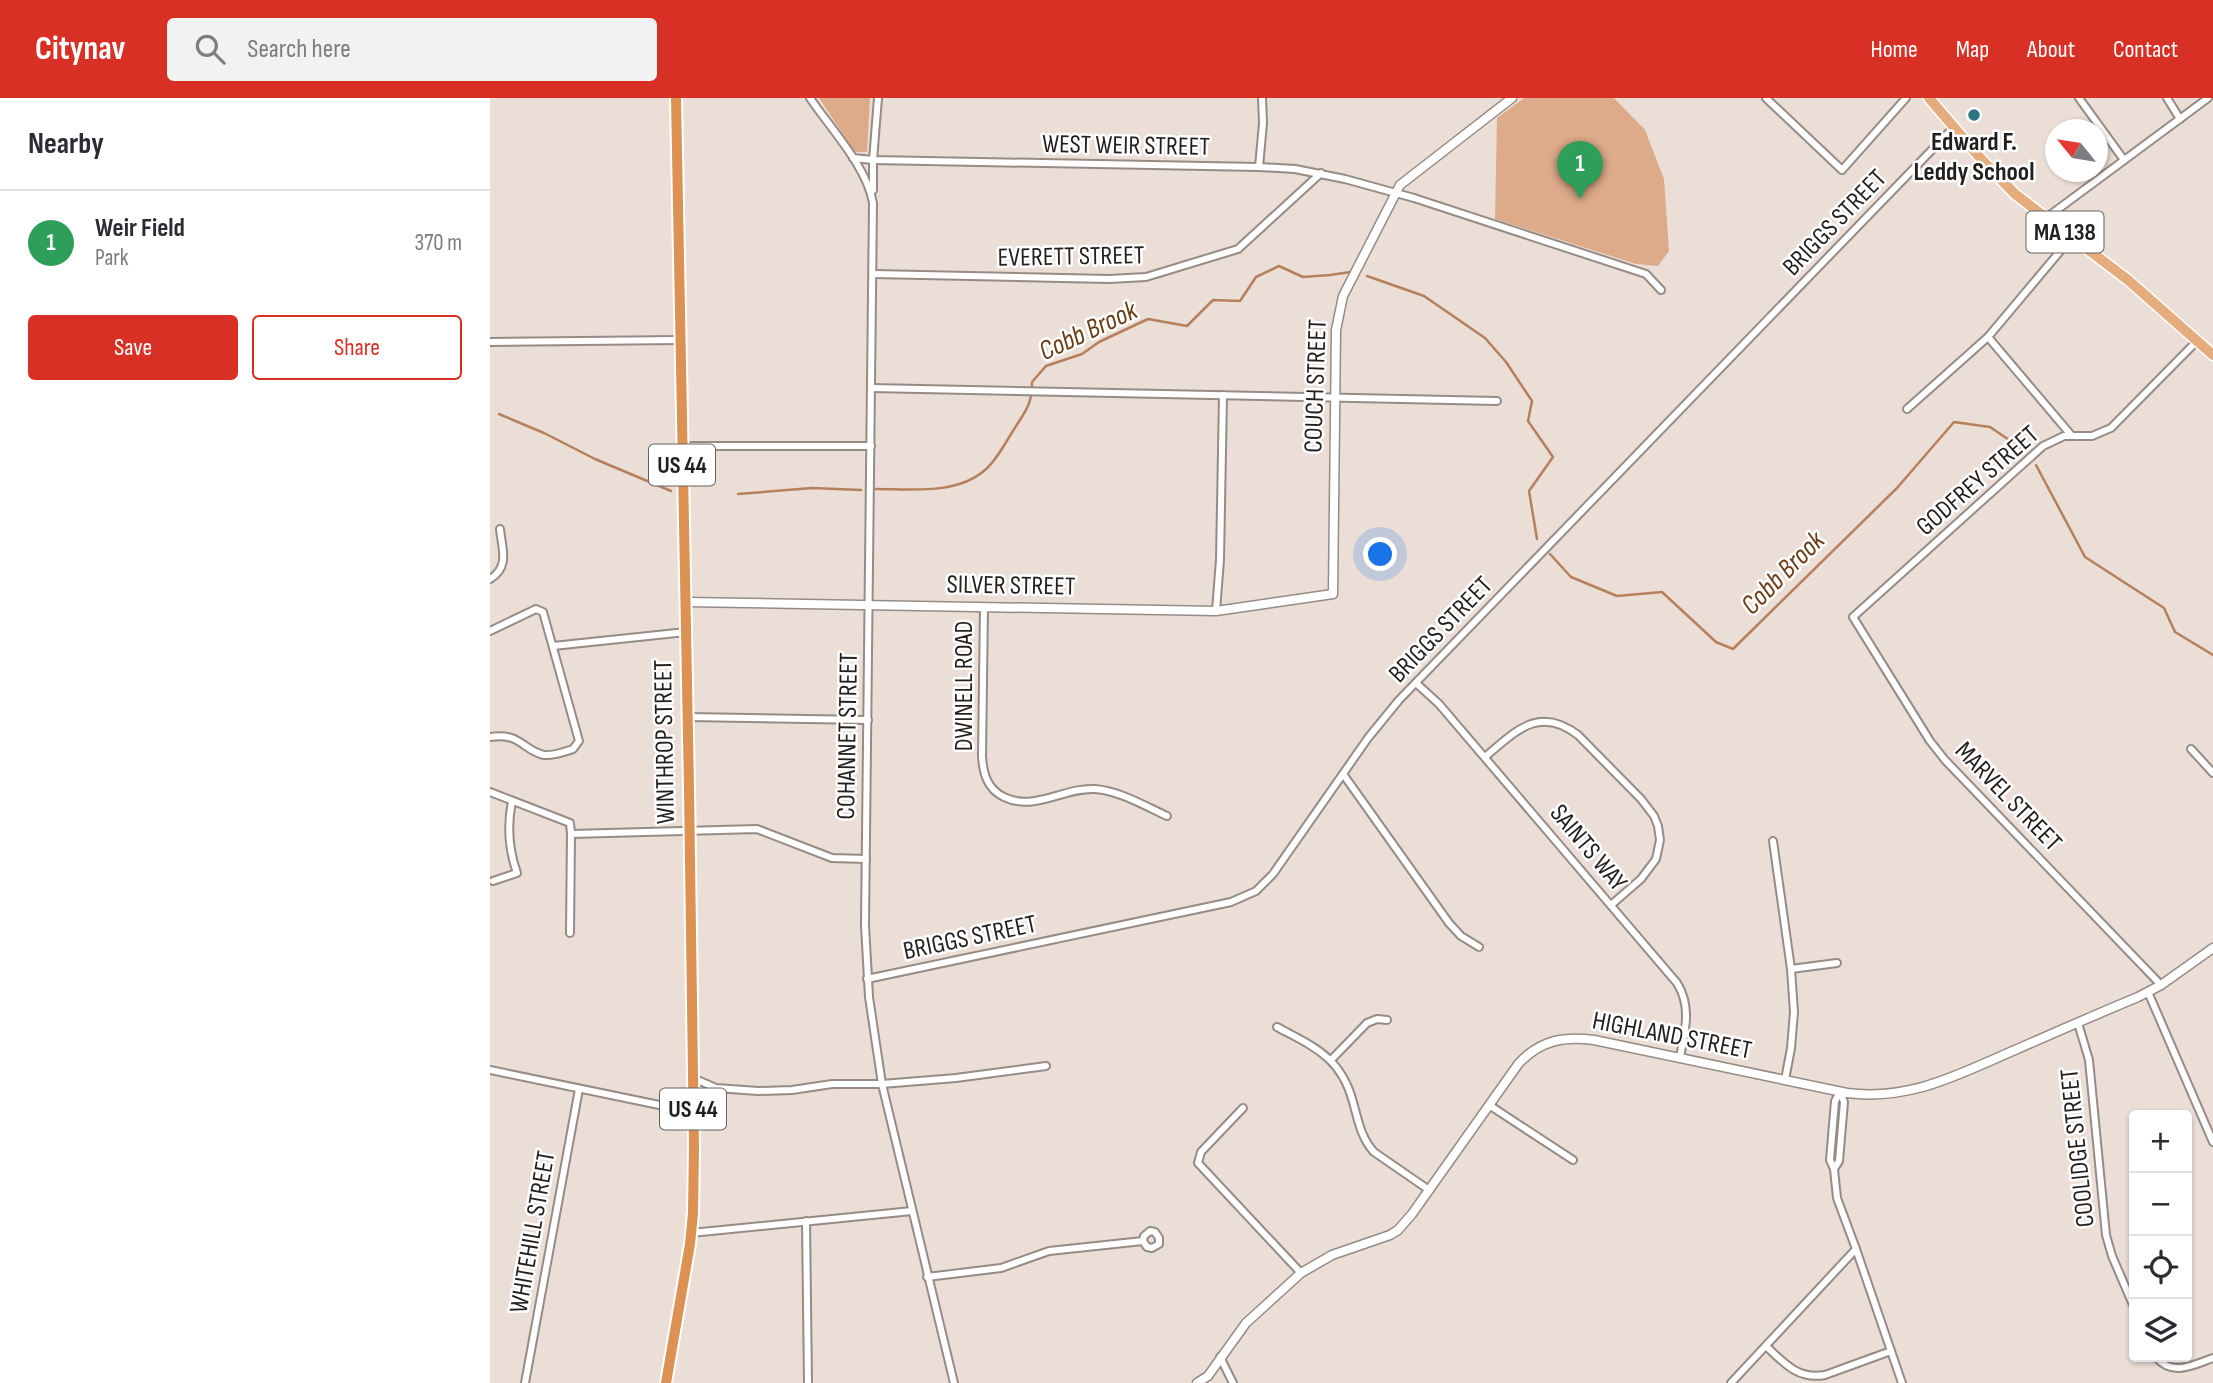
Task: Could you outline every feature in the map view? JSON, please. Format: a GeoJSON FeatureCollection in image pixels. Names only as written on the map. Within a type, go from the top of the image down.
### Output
{"type":"FeatureCollection","features":[{"type":"Feature","properties":{"kind":"highway","name":"WINTHROP STREET"},"geometry":{"type":"LineString","coordinates":[[666,1383],[691,1233],[694,1112],[676,98]]}},
{"type":"Feature","properties":{"kind":"main road","name":"MA 138"},"geometry":{"type":"LineString","coordinates":[[1929,98],[2003,182],[2140,290],[2213,355]]}},
{"type":"Feature","properties":{"kind":"street","name":"COHANNET STREET"},"geometry":{"type":"LineString","coordinates":[[810,98],[868,182],[873,203],[867,979],[882,1084],[954,1383]]}},
{"type":"Feature","properties":{"kind":"street"},"geometry":{"type":"LineString","coordinates":[[873,203],[878,98]]}},
{"type":"Feature","properties":{"kind":"street"},"geometry":{"type":"LineString","coordinates":[[1259,167],[1262,98]]}},
{"type":"Feature","properties":{"kind":"street","name":"COUCH STREET"},"geometry":{"type":"LineString","coordinates":[[1333,594],[1336,330],[1340,303],[1406,178],[1512,98]]}},
{"type":"Feature","properties":{"kind":"street"},"geometry":{"type":"LineString","coordinates":[[1766,98],[1842,170],[1906,98]]}},
{"type":"Feature","properties":{"kind":"street"},"geometry":{"type":"LineString","coordinates":[[2080,98],[2124,160]]}},
{"type":"Feature","properties":{"kind":"street"},"geometry":{"type":"LineString","coordinates":[[2167,98],[2180,119]]}},
{"type":"Feature","properties":{"kind":"street"},"geometry":{"type":"LineString","coordinates":[[2046,218],[2208,98]]}},
{"type":"Feature","properties":{"kind":"street","name":"BRIGGS STREET"},"geometry":{"type":"LineString","coordinates":[[867,979],[1240,900],[1256,891],[1273,874],[1386,715],[1954,127]]}},
{"type":"Feature","properties":{"kind":"street","name":"WEST WEIR STREET"},"geometry":{"type":"LineString","coordinates":[[853,158],[1259,167],[1321,173],[1396,193],[1646,274],[1661,290]]}},
{"type":"Feature","properties":{"kind":"street","name":"EVERETT STREET"},"geometry":{"type":"LineString","coordinates":[[873,274],[1109,279],[1146,277],[1238,249],[1321,173]]}},
{"type":"Feature","properties":{"kind":"street"},"geometry":{"type":"LineString","coordinates":[[1907,409],[1988,337],[2072,237]]}},
{"type":"Feature","properties":{"kind":"street"},"geometry":{"type":"LineString","coordinates":[[1988,337],[2071,435]]}},
{"type":"Feature","properties":{"kind":"street"},"geometry":{"type":"LineString","coordinates":[[490,342],[680,340]]}},
{"type":"Feature","properties":{"kind":"street","name":"GODFREY STREET"},"geometry":{"type":"LineString","coordinates":[[1853,617],[2043,446],[2071,435],[2092,436],[2111,428],[2197,341]]}},
{"type":"Feature","properties":{"kind":"street"},"geometry":{"type":"LineString","coordinates":[[871,388],[1497,401]]}},
{"type":"Feature","properties":{"kind":"street"},"geometry":{"type":"LineString","coordinates":[[1216,611],[1220,560],[1223,395]]}},
{"type":"Feature","properties":{"kind":"street"},"geometry":{"type":"LineString","coordinates":[[682,446],[871,446]]}},
{"type":"Feature","properties":{"kind":"street"},"geometry":{"type":"LineString","coordinates":[[490,579],[501,570],[503,558],[500,528]]}},
{"type":"Feature","properties":{"kind":"street","name":"SILVER STREET"},"geometry":{"type":"LineString","coordinates":[[686,602],[1216,611],[1333,594]]}},
{"type":"Feature","properties":{"kind":"street","name":"DWINELL ROAD"},"geometry":{"type":"LineString","coordinates":[[984,607],[982,756],[984,773],[991,787],[997,793],[1013,800],[1029,802],[1078,790],[1098,789],[1119,794],[1167,816]]}},
{"type":"Feature","properties":{"kind":"street"},"geometry":{"type":"LineString","coordinates":[[490,631],[539,609],[544,613],[579,734],[577,746],[573,749],[548,755],[510,737],[490,737]]}},
{"type":"Feature","properties":{"kind":"street","name":"MARVEL STREET"},"geometry":{"type":"LineString","coordinates":[[1853,617],[1930,741],[1945,760],[2161,985]]}},
{"type":"Feature","properties":{"kind":"street"},"geometry":{"type":"LineString","coordinates":[[553,646],[687,632]]}},
{"type":"Feature","properties":{"kind":"street","name":"SAINTS WAY"},"geometry":{"type":"LineString","coordinates":[[1416,683],[1485,757],[1682,991],[1687,1017],[1680,1057]]}},
{"type":"Feature","properties":{"kind":"street"},"geometry":{"type":"LineString","coordinates":[[687,717],[868,720]]}},
{"type":"Feature","properties":{"kind":"street"},"geometry":{"type":"LineString","coordinates":[[1485,757],[1522,726],[1540,721],[1555,722],[1578,735],[1641,799],[1658,826],[1659,850],[1649,870],[1611,905]]}},
{"type":"Feature","properties":{"kind":"street"},"geometry":{"type":"LineString","coordinates":[[2191,750],[2213,774]]}},
{"type":"Feature","properties":{"kind":"street"},"geometry":{"type":"LineString","coordinates":[[1343,774],[1449,923],[1461,936],[1479,947]]}},
{"type":"Feature","properties":{"kind":"street"},"geometry":{"type":"LineString","coordinates":[[490,792],[570,822],[570,933]]}},
{"type":"Feature","properties":{"kind":"street"},"geometry":{"type":"LineString","coordinates":[[493,881],[517,873],[508,829],[513,801]]}},
{"type":"Feature","properties":{"kind":"street"},"geometry":{"type":"LineString","coordinates":[[571,834],[757,829],[832,858],[866,859]]}},
{"type":"Feature","properties":{"kind":"street"},"geometry":{"type":"LineString","coordinates":[[1773,841],[1791,969],[1794,1012],[1785,1080]]}},
{"type":"Feature","properties":{"kind":"street","name":"HIGHLAND STREET"},"geometry":{"type":"LineString","coordinates":[[1197,1383],[1208,1376],[1246,1323],[1301,1273],[1332,1255],[1390,1235],[1405,1223],[1525,1056],[1542,1044],[1560,1038],[1602,1041],[1840,1092],[1885,1095],[1921,1089],[2148,992],[2213,948]]}},
{"type":"Feature","properties":{"kind":"street"},"geometry":{"type":"LineString","coordinates":[[1791,969],[1837,963]]}},
{"type":"Feature","properties":{"kind":"street"},"geometry":{"type":"LineString","coordinates":[[2148,992],[2213,1142]]}},
{"type":"Feature","properties":{"kind":"street"},"geometry":{"type":"LineString","coordinates":[[1331,1060],[1367,1023],[1377,1019],[1387,1020]]}},
{"type":"Feature","properties":{"kind":"street","name":"COOLIDGE STREET"},"geometry":{"type":"LineString","coordinates":[[2078,1023],[2089,1060],[2106,1235],[2131,1299]]}},
{"type":"Feature","properties":{"kind":"street"},"geometry":{"type":"LineString","coordinates":[[1277,1027],[1321,1051],[1331,1060],[1352,1096],[1368,1145],[1384,1160],[1429,1191]]}},
{"type":"Feature","properties":{"kind":"street"},"geometry":{"type":"LineString","coordinates":[[693,1078],[716,1088],[792,1090],[832,1084],[882,1084],[956,1078],[1046,1066]]}},
{"type":"Feature","properties":{"kind":"street"},"geometry":{"type":"LineString","coordinates":[[490,1070],[694,1112]]}},
{"type":"Feature","properties":{"kind":"street","name":"WHITEHILL STREET"},"geometry":{"type":"LineString","coordinates":[[526,1383],[579,1089]]}},
{"type":"Feature","properties":{"kind":"street"},"geometry":{"type":"LineString","coordinates":[[1840,1092],[1844,1102],[1839,1161],[1834,1170],[1837,1198],[1902,1383]]}},
{"type":"Feature","properties":{"kind":"street"},"geometry":{"type":"LineString","coordinates":[[1489,1105],[1573,1160]]}},
{"type":"Feature","properties":{"kind":"street"},"geometry":{"type":"LineString","coordinates":[[1243,1108],[1201,1152],[1198,1163],[1301,1273]]}},
{"type":"Feature","properties":{"kind":"street"},"geometry":{"type":"LineString","coordinates":[[691,1233],[912,1211]]}},
{"type":"Feature","properties":{"kind":"street"},"geometry":{"type":"LineString","coordinates":[[806,1221],[808,1383]]}},
{"type":"Feature","properties":{"kind":"street"},"geometry":{"type":"LineString","coordinates":[[927,1277],[1001,1268],[1049,1251],[1143,1241]]}},
{"type":"Feature","properties":{"kind":"street"},"geometry":{"type":"LineString","coordinates":[[1731,1383],[1856,1249]]}},
{"type":"Feature","properties":{"kind":"street"},"geometry":{"type":"LineString","coordinates":[[1766,1346],[1790,1369],[1810,1376],[1825,1375],[1891,1351]]}},
{"type":"Feature","properties":{"kind":"street"},"geometry":{"type":"LineString","coordinates":[[1220,1357],[1233,1383]]}},
{"type":"Feature","properties":{"kind":"street"},"geometry":{"type":"LineString","coordinates":[[2162,1362],[2176,1369],[2213,1358]]}},
{"type":"Feature","properties":{"kind":"shaded area"},"geometry":{"type":"Polygon","coordinates":[[[819,98],[870,98],[867,152],[855,152],[819,98]]]}},
{"type":"Feature","properties":{"kind":"shaded area"},"geometry":{"type":"Polygon","coordinates":[[[1524,98],[1614,98],[1645,130],[1664,179],[1669,251],[1658,266],[1636,264],[1495,219],[1497,118],[1524,98]]]}},
{"type":"Feature","properties":{"kind":"waterway","name":"Cobb Brook"},"geometry":{"type":"LineString","coordinates":[[876,489],[933,489],[961,484],[974,478],[989,466],[1000,451],[1027,408],[1032,382],[1046,366],[1082,354],[1099,342],[1148,319],[1187,326],[1213,300],[1240,301],[1256,277],[1279,266],[1303,277],[1350,272]]}},
{"type":"Feature","properties":{"kind":"waterway","name":"Cobb Brook"},"geometry":{"type":"LineString","coordinates":[[1367,276],[1424,296],[1485,338],[1506,362],[1532,401],[1528,421],[1553,457],[1529,491],[1537,539]]}},
{"type":"Feature","properties":{"kind":"waterway","name":"Cobb Brook"},"geometry":{"type":"LineString","coordinates":[[499,414],[671,491]]}},
{"type":"Feature","properties":{"kind":"waterway","name":"Cobb Brook"},"geometry":{"type":"LineString","coordinates":[[1550,554],[1571,577],[1617,596],[1662,592],[1716,642],[1733,649],[1897,488],[1954,422],[1990,427],[2024,450]]}},
{"type":"Feature","properties":{"kind":"waterway","name":"Cobb Brook"},"geometry":{"type":"LineString","coordinates":[[2036,465],[2085,557],[2164,608],[2175,632],[2213,655]]}},
{"type":"Feature","properties":{"kind":"waterway","name":"Cobb Brook"},"geometry":{"type":"LineString","coordinates":[[738,494],[812,488],[861,490]]}},
{"type":"Feature","properties":{"kind":"place","name":"Edward F. Leddy School"},"geometry":{"type":"Point","coordinates":[1974,115]}},
{"type":"Feature","properties":{"kind":"place","name":"Weir Field"},"geometry":{"type":"Point","coordinates":[1580,199]}}]}
